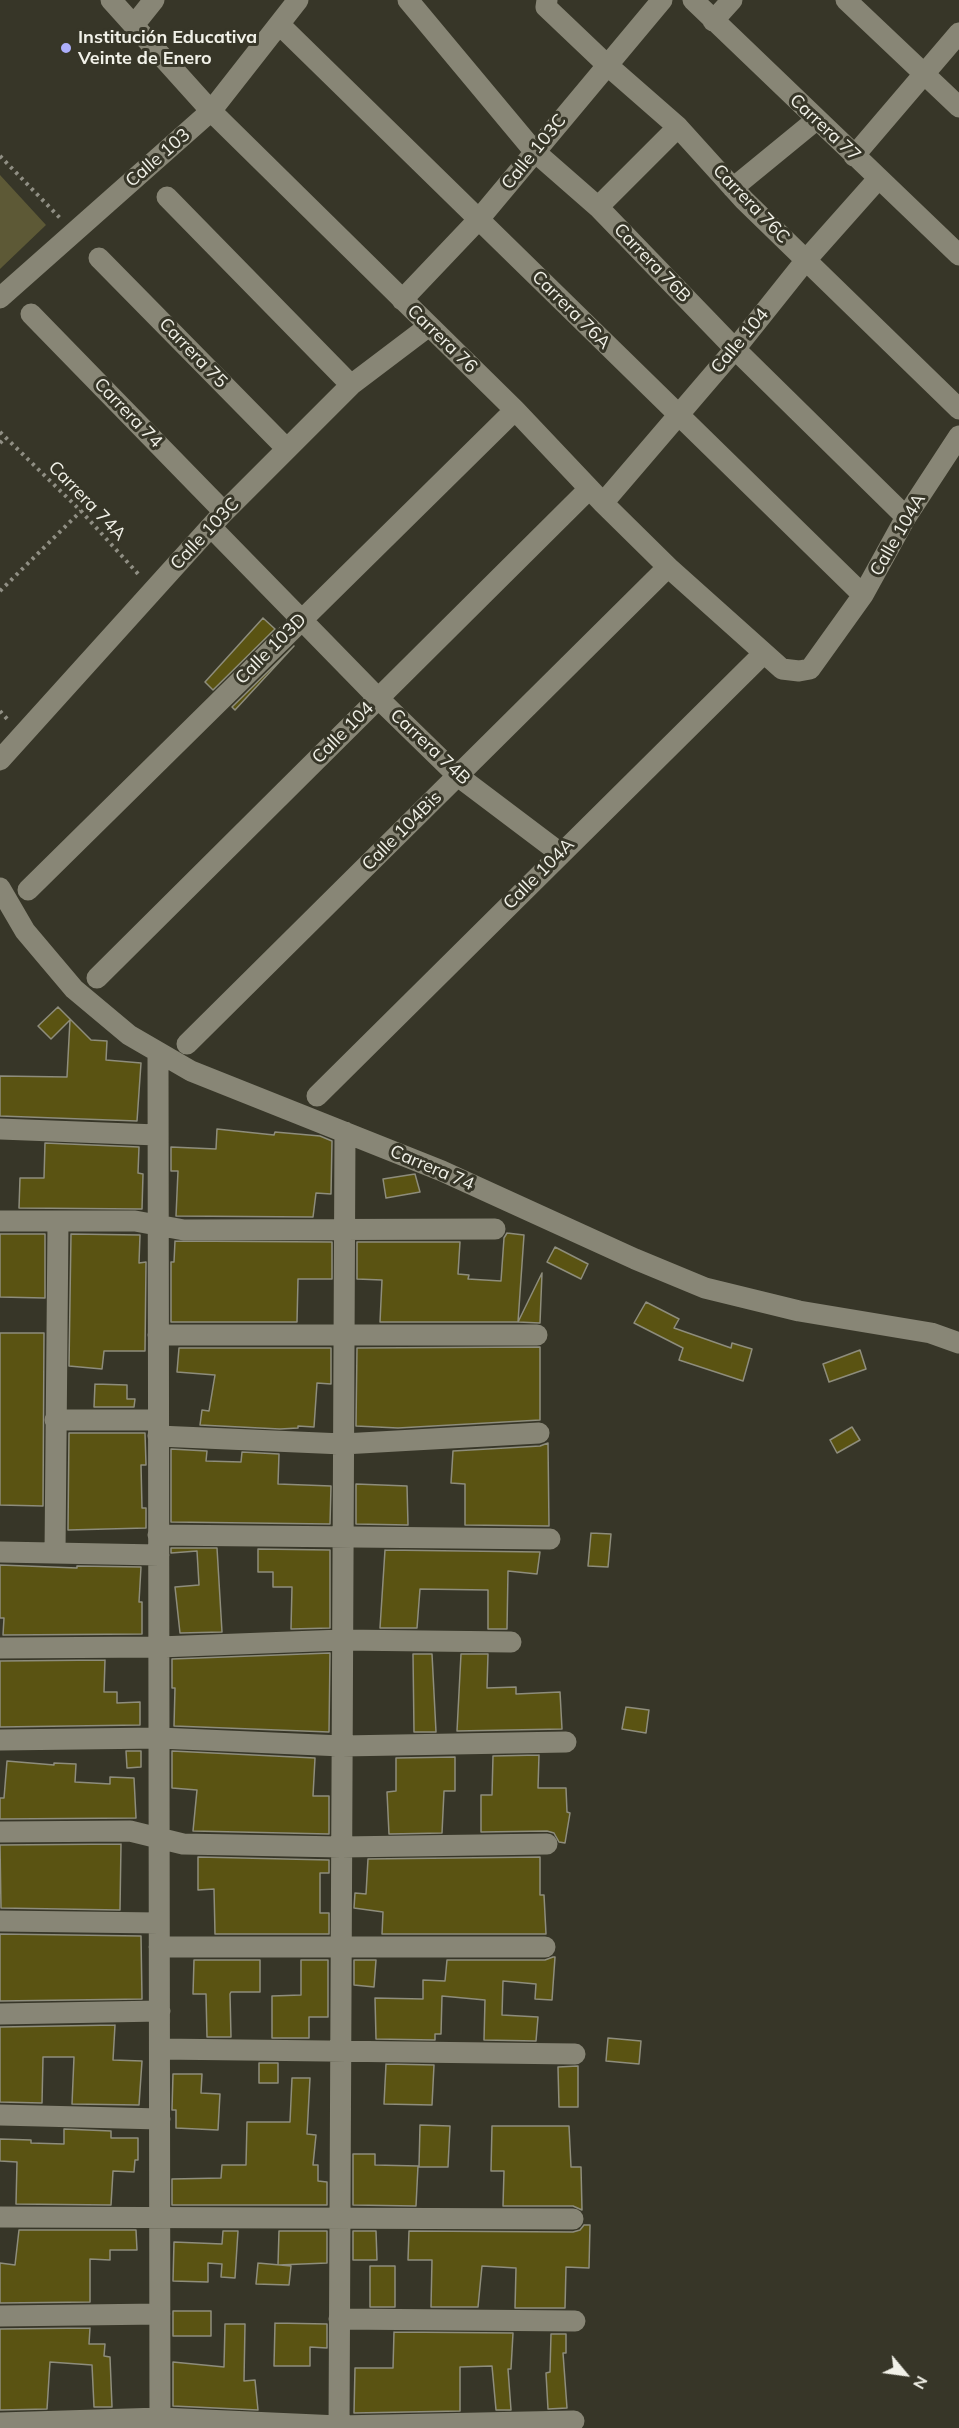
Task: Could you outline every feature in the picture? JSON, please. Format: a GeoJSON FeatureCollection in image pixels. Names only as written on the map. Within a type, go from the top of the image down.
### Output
{"type":"FeatureCollection","features":[{"type":"Feature","properties":{"kind":"street","name":"Carrera 76"},"geometry":{"type":"LineString","coordinates":[[111,0],[212,111],[515,410],[596,496],[668,567],[782,669]]}},
{"type":"Feature","properties":{"kind":"street"},"geometry":{"type":"LineString","coordinates":[[135,26],[154,0]]}},
{"type":"Feature","properties":{"kind":"street","name":"Calle 103"},"geometry":{"type":"LineString","coordinates":[[0,298],[212,111],[298,0]]}},
{"type":"Feature","properties":{"kind":"street","name":"Carrera 76B"},"geometry":{"type":"LineString","coordinates":[[408,0],[534,151],[598,207],[735,349],[906,517]]}},
{"type":"Feature","properties":{"kind":"street","name":"Carrera 76C"},"geometry":{"type":"LineString","coordinates":[[547,0],[546,7],[606,64],[678,127],[733,188],[959,409]]}},
{"type":"Feature","properties":{"kind":"street","name":"Calle 103C"},"geometry":{"type":"LineString","coordinates":[[402,300],[479,219],[606,64],[662,0]]}},
{"type":"Feature","properties":{"kind":"street","name":"Carrera 77"},"geometry":{"type":"LineString","coordinates":[[693,0],[959,255]]}},
{"type":"Feature","properties":{"kind":"street"},"geometry":{"type":"LineString","coordinates":[[713,21],[732,0]]}},
{"type":"Feature","properties":{"kind":"street"},"geometry":{"type":"LineString","coordinates":[[860,5],[924,75],[959,107]]}},
{"type":"Feature","properties":{"kind":"street","name":"Carrera 76A"},"geometry":{"type":"LineString","coordinates":[[280,25],[863,595]]}},
{"type":"Feature","properties":{"kind":"street"},"geometry":{"type":"LineString","coordinates":[[854,156],[959,33]]}},
{"type":"Feature","properties":{"kind":"street"},"geometry":{"type":"LineString","coordinates":[[733,188],[816,120]]}},
{"type":"Feature","properties":{"kind":"street"},"geometry":{"type":"LineString","coordinates":[[598,207],[678,127]]}},
{"type":"Feature","properties":{"kind":"street","name":"Calle 104"},"geometry":{"type":"LineString","coordinates":[[97,978],[378,698],[596,496],[677,415],[735,349],[806,260],[878,179]]}},
{"type":"Feature","properties":{"kind":"street"},"geometry":{"type":"LineString","coordinates":[[167,197],[351,385]]}},
{"type":"Feature","properties":{"kind":"street","name":"Carrera 75"},"geometry":{"type":"LineString","coordinates":[[99,258],[287,449]]}},
{"type":"Feature","properties":{"kind":"street","name":"Carrera 74"},"geometry":{"type":"LineString","coordinates":[[31,314],[218,519]]}},
{"type":"Feature","properties":{"kind":"street","name":"Calle 103C"},"geometry":{"type":"LineString","coordinates":[[0,760],[218,519],[287,449],[351,385],[429,326]]}},
{"type":"Feature","properties":{"kind":"street","name":"Calle 103D"},"geometry":{"type":"LineString","coordinates":[[28,890],[515,410]]}},
{"type":"Feature","properties":{"kind":"street","name":"Calle 104A"},"geometry":{"type":"LineString","coordinates":[[782,669],[799,671],[810,669],[863,595],[906,517],[959,436]]}},
{"type":"Feature","properties":{"kind":"street","name":"Carrera 74B"},"geometry":{"type":"LineString","coordinates":[[218,519],[302,619],[378,698],[458,776],[560,854]]}},
{"type":"Feature","properties":{"kind":"street","name":"Calle 104Bis"},"geometry":{"type":"LineString","coordinates":[[187,1044],[668,567]]}},
{"type":"Feature","properties":{"kind":"street","name":"Calle 104A"},"geometry":{"type":"LineString","coordinates":[[317,1096],[763,654]]}},
{"type":"Feature","properties":{"kind":"street","name":"Carrera 74"},"geometry":{"type":"LineString","coordinates":[[0,888],[25,931],[74,989],[111,1022],[158,1054],[191,1071],[442,1171],[635,1259],[705,1288],[799,1311],[931,1333],[959,1343]]}},
{"type":"Feature","properties":{"kind":"street"},"geometry":{"type":"LineString","coordinates":[[158,1054],[160,2423]]}},
{"type":"Feature","properties":{"kind":"street"},"geometry":{"type":"LineString","coordinates":[[0,1129],[158,1135]]}},
{"type":"Feature","properties":{"kind":"street"},"geometry":{"type":"LineString","coordinates":[[339,2427],[345,1132]]}},
{"type":"Feature","properties":{"kind":"street"},"geometry":{"type":"LineString","coordinates":[[0,1221],[135,1221],[184,1230],[495,1229]]}},
{"type":"Feature","properties":{"kind":"street"},"geometry":{"type":"LineString","coordinates":[[55,1553],[58,1222]]}},
{"type":"Feature","properties":{"kind":"street"},"geometry":{"type":"LineString","coordinates":[[158,1335],[537,1335]]}},
{"type":"Feature","properties":{"kind":"street"},"geometry":{"type":"LineString","coordinates":[[55,1420],[343,1444],[539,1433]]}},
{"type":"Feature","properties":{"kind":"street"},"geometry":{"type":"LineString","coordinates":[[0,1552],[55,1553],[158,1545],[343,1537],[550,1539]]}},
{"type":"Feature","properties":{"kind":"street"},"geometry":{"type":"LineString","coordinates":[[0,1648],[159,1647],[342,1640],[511,1642]]}},
{"type":"Feature","properties":{"kind":"street"},"geometry":{"type":"LineString","coordinates":[[0,1740],[159,1738],[342,1746],[566,1742]]}},
{"type":"Feature","properties":{"kind":"street"},"geometry":{"type":"LineString","coordinates":[[0,1832],[130,1831],[183,1844],[341,1847],[547,1844]]}},
{"type":"Feature","properties":{"kind":"street"},"geometry":{"type":"LineString","coordinates":[[0,1921],[159,1923]]}},
{"type":"Feature","properties":{"kind":"street"},"geometry":{"type":"LineString","coordinates":[[159,1947],[545,1947]]}},
{"type":"Feature","properties":{"kind":"street"},"geometry":{"type":"LineString","coordinates":[[0,2014],[160,2011]]}},
{"type":"Feature","properties":{"kind":"street"},"geometry":{"type":"LineString","coordinates":[[160,2049],[575,2054]]}},
{"type":"Feature","properties":{"kind":"street"},"geometry":{"type":"LineString","coordinates":[[0,2115],[160,2119]]}},
{"type":"Feature","properties":{"kind":"street"},"geometry":{"type":"LineString","coordinates":[[0,2217],[573,2219]]}},
{"type":"Feature","properties":{"kind":"street"},"geometry":{"type":"LineString","coordinates":[[0,2316],[160,2314]]}},
{"type":"Feature","properties":{"kind":"street"},"geometry":{"type":"LineString","coordinates":[[339,2319],[575,2321]]}},
{"type":"Feature","properties":{"kind":"street"},"geometry":{"type":"LineString","coordinates":[[0,2423],[160,2423],[339,2427],[574,2421]]}},
{"type":"Feature","properties":{"kind":"path"},"geometry":{"type":"LineString","coordinates":[[0,156],[74,232]]}},
{"type":"Feature","properties":{"kind":"path","name":"Carrera 74A"},"geometry":{"type":"LineString","coordinates":[[0,432],[81,511],[153,590]]}},
{"type":"Feature","properties":{"kind":"path"},"geometry":{"type":"LineString","coordinates":[[0,443],[5,438]]}},
{"type":"Feature","properties":{"kind":"path"},"geometry":{"type":"LineString","coordinates":[[0,591],[81,511]]}},
{"type":"Feature","properties":{"kind":"shaded area"},"geometry":{"type":"Polygon","coordinates":[[[0,175],[46,225],[0,269],[0,175]]]}},
{"type":"Feature","properties":{"kind":"building"},"geometry":{"type":"Polygon","coordinates":[[[263,618],[275,629],[213,690],[205,682],[263,618]]]}},
{"type":"Feature","properties":{"kind":"building"},"geometry":{"type":"Polygon","coordinates":[[[294,646],[235,710],[232,707],[294,646]]]}},
{"type":"Feature","properties":{"kind":"building"},"geometry":{"type":"Polygon","coordinates":[[[58,1007],[91,1040],[107,1041],[106,1060],[141,1063],[137,1121],[0,1116],[0,1076],[67,1077],[70,1020],[51,1039],[38,1026],[58,1007]]]}},
{"type":"Feature","properties":{"kind":"building"},"geometry":{"type":"Polygon","coordinates":[[[217,1129],[274,1135],[275,1132],[320,1136],[332,1141],[331,1194],[316,1193],[313,1217],[176,1216],[178,1171],[171,1171],[171,1147],[216,1149],[217,1129]]]}},
{"type":"Feature","properties":{"kind":"building"},"geometry":{"type":"Polygon","coordinates":[[[45,1143],[139,1147],[138,1173],[143,1174],[142,1209],[19,1208],[20,1178],[44,1178],[45,1143]]]}},
{"type":"Feature","properties":{"kind":"building"},"geometry":{"type":"Polygon","coordinates":[[[415,1174],[420,1192],[386,1198],[383,1179],[415,1174]]]}},
{"type":"Feature","properties":{"kind":"building"},"geometry":{"type":"Polygon","coordinates":[[[507,1233],[524,1235],[518,1322],[380,1322],[382,1280],[357,1279],[357,1242],[460,1242],[458,1274],[469,1275],[468,1279],[501,1281],[504,1238],[507,1233]]]}},
{"type":"Feature","properties":{"kind":"building"},"geometry":{"type":"Polygon","coordinates":[[[0,1234],[45,1234],[45,1298],[0,1297],[0,1234]]]}},
{"type":"Feature","properties":{"kind":"building"},"geometry":{"type":"Polygon","coordinates":[[[71,1234],[140,1235],[139,1263],[146,1262],[145,1351],[104,1351],[102,1369],[69,1366],[71,1234]]]}},
{"type":"Feature","properties":{"kind":"building"},"geometry":{"type":"Polygon","coordinates":[[[175,1241],[332,1242],[332,1279],[298,1279],[297,1322],[171,1322],[171,1262],[174,1262],[175,1241]]]}},
{"type":"Feature","properties":{"kind":"building"},"geometry":{"type":"Polygon","coordinates":[[[555,1247],[588,1264],[581,1279],[547,1262],[555,1247]]]}},
{"type":"Feature","properties":{"kind":"building"},"geometry":{"type":"Polygon","coordinates":[[[542,1273],[540,1323],[518,1322],[542,1273]]]}},
{"type":"Feature","properties":{"kind":"building"},"geometry":{"type":"Polygon","coordinates":[[[646,1302],[679,1319],[674,1328],[731,1348],[732,1343],[752,1349],[743,1381],[679,1360],[683,1348],[634,1323],[646,1302]]]}},
{"type":"Feature","properties":{"kind":"building"},"geometry":{"type":"Polygon","coordinates":[[[0,1333],[44,1333],[43,1506],[0,1505],[0,1333]]]}},
{"type":"Feature","properties":{"kind":"building"},"geometry":{"type":"Polygon","coordinates":[[[540,1347],[540,1420],[398,1428],[356,1426],[357,1348],[540,1347]]]}},
{"type":"Feature","properties":{"kind":"building"},"geometry":{"type":"Polygon","coordinates":[[[179,1348],[331,1348],[331,1384],[317,1383],[314,1427],[298,1426],[298,1428],[280,1429],[200,1425],[202,1410],[209,1411],[215,1375],[177,1372],[179,1348]]]}},
{"type":"Feature","properties":{"kind":"building"},"geometry":{"type":"Polygon","coordinates":[[[860,1350],[866,1369],[829,1382],[823,1364],[860,1350]]]}},
{"type":"Feature","properties":{"kind":"building"},"geometry":{"type":"Polygon","coordinates":[[[95,1384],[127,1385],[127,1399],[135,1399],[134,1407],[94,1407],[95,1384]]]}},
{"type":"Feature","properties":{"kind":"building"},"geometry":{"type":"Polygon","coordinates":[[[852,1427],[860,1440],[837,1453],[830,1440],[852,1427]]]}},
{"type":"Feature","properties":{"kind":"building"},"geometry":{"type":"Polygon","coordinates":[[[69,1433],[145,1433],[146,1465],[141,1465],[142,1508],[146,1508],[146,1528],[68,1530],[69,1433]]]}},
{"type":"Feature","properties":{"kind":"building"},"geometry":{"type":"Polygon","coordinates":[[[548,1443],[549,1526],[465,1525],[465,1484],[451,1483],[453,1451],[540,1446],[548,1443]]]}},
{"type":"Feature","properties":{"kind":"building"},"geometry":{"type":"Polygon","coordinates":[[[171,1449],[207,1451],[206,1461],[241,1462],[242,1452],[279,1454],[278,1484],[331,1486],[330,1524],[171,1522],[171,1449]]]}},
{"type":"Feature","properties":{"kind":"building"},"geometry":{"type":"Polygon","coordinates":[[[356,1484],[407,1486],[408,1525],[356,1524],[356,1484]]]}},
{"type":"Feature","properties":{"kind":"building"},"geometry":{"type":"Polygon","coordinates":[[[591,1533],[611,1534],[608,1567],[588,1566],[591,1533]]]}},
{"type":"Feature","properties":{"kind":"building"},"geometry":{"type":"Polygon","coordinates":[[[171,1548],[217,1548],[222,1632],[180,1633],[175,1587],[199,1585],[197,1551],[171,1553],[171,1548]]]}},
{"type":"Feature","properties":{"kind":"building"},"geometry":{"type":"Polygon","coordinates":[[[258,1549],[330,1550],[330,1628],[291,1629],[292,1587],[273,1587],[273,1572],[258,1572],[258,1549]]]}},
{"type":"Feature","properties":{"kind":"building"},"geometry":{"type":"Polygon","coordinates":[[[385,1550],[540,1552],[537,1574],[508,1571],[507,1629],[488,1629],[488,1590],[420,1589],[417,1628],[380,1628],[385,1550]]]}},
{"type":"Feature","properties":{"kind":"building"},"geometry":{"type":"Polygon","coordinates":[[[0,1565],[77,1568],[77,1566],[141,1567],[139,1602],[142,1602],[142,1634],[3,1635],[4,1618],[0,1618],[0,1565]]]}},
{"type":"Feature","properties":{"kind":"building"},"geometry":{"type":"Polygon","coordinates":[[[330,1653],[329,1732],[174,1726],[175,1688],[172,1688],[172,1659],[330,1653]]]}},
{"type":"Feature","properties":{"kind":"building"},"geometry":{"type":"Polygon","coordinates":[[[413,1654],[432,1654],[436,1732],[414,1732],[413,1654]]]}},
{"type":"Feature","properties":{"kind":"building"},"geometry":{"type":"Polygon","coordinates":[[[461,1654],[488,1654],[487,1688],[516,1687],[516,1694],[560,1692],[562,1729],[457,1731],[461,1654]]]}},
{"type":"Feature","properties":{"kind":"building"},"geometry":{"type":"Polygon","coordinates":[[[105,1660],[104,1692],[117,1692],[117,1703],[140,1702],[140,1725],[0,1727],[0,1661],[105,1660]]]}},
{"type":"Feature","properties":{"kind":"building"},"geometry":{"type":"Polygon","coordinates":[[[626,1707],[649,1710],[646,1733],[622,1729],[626,1707]]]}},
{"type":"Feature","properties":{"kind":"building"},"geometry":{"type":"Polygon","coordinates":[[[126,1751],[141,1751],[141,1767],[127,1768],[126,1751]]]}},
{"type":"Feature","properties":{"kind":"building"},"geometry":{"type":"Polygon","coordinates":[[[172,1751],[315,1758],[313,1796],[329,1796],[329,1834],[193,1831],[197,1790],[172,1788],[172,1751]]]}},
{"type":"Feature","properties":{"kind":"building"},"geometry":{"type":"Polygon","coordinates":[[[539,1755],[538,1788],[566,1788],[567,1812],[570,1813],[565,1843],[559,1842],[554,1833],[547,1831],[481,1832],[481,1795],[492,1795],[493,1756],[539,1755]]]}},
{"type":"Feature","properties":{"kind":"building"},"geometry":{"type":"Polygon","coordinates":[[[455,1757],[455,1791],[444,1791],[442,1833],[389,1834],[387,1792],[396,1791],[396,1758],[455,1757]]]}},
{"type":"Feature","properties":{"kind":"building"},"geometry":{"type":"Polygon","coordinates":[[[7,1761],[54,1765],[54,1763],[76,1764],[75,1782],[110,1784],[110,1777],[134,1778],[136,1818],[0,1819],[0,1798],[4,1798],[7,1761]]]}},
{"type":"Feature","properties":{"kind":"building"},"geometry":{"type":"Polygon","coordinates":[[[121,1844],[120,1910],[1,1908],[0,1845],[121,1844]]]}},
{"type":"Feature","properties":{"kind":"building"},"geometry":{"type":"Polygon","coordinates":[[[198,1857],[329,1860],[329,1873],[320,1873],[320,1913],[329,1913],[329,1934],[215,1934],[214,1889],[198,1890],[198,1857]]]}},
{"type":"Feature","properties":{"kind":"building"},"geometry":{"type":"Polygon","coordinates":[[[540,1857],[540,1895],[544,1895],[546,1934],[382,1934],[383,1912],[354,1908],[355,1893],[366,1894],[368,1859],[540,1857]]]}},
{"type":"Feature","properties":{"kind":"building"},"geometry":{"type":"Polygon","coordinates":[[[0,1934],[141,1936],[142,1999],[0,2001],[0,1934]]]}},
{"type":"Feature","properties":{"kind":"building"},"geometry":{"type":"Polygon","coordinates":[[[555,1957],[552,2000],[535,1999],[536,1984],[503,1981],[502,2015],[538,2017],[536,2041],[484,2040],[485,2000],[442,1996],[441,2034],[435,2034],[435,2040],[376,2039],[375,1998],[423,1999],[423,1980],[445,1981],[447,1960],[545,1960],[555,1957]]]}},
{"type":"Feature","properties":{"kind":"building"},"geometry":{"type":"Polygon","coordinates":[[[194,1960],[260,1960],[260,1992],[231,1992],[230,1994],[231,2037],[207,2037],[206,1994],[193,1994],[194,1960]]]}},
{"type":"Feature","properties":{"kind":"building"},"geometry":{"type":"Polygon","coordinates":[[[301,1960],[328,1960],[328,2017],[309,2017],[309,2038],[272,2038],[272,1996],[301,1995],[301,1960]]]}},
{"type":"Feature","properties":{"kind":"building"},"geometry":{"type":"Polygon","coordinates":[[[354,1960],[376,1960],[374,1987],[354,1985],[354,1960]]]}},
{"type":"Feature","properties":{"kind":"building"},"geometry":{"type":"Polygon","coordinates":[[[115,2025],[113,2060],[142,2061],[139,2105],[72,2104],[74,2057],[43,2057],[42,2103],[0,2102],[0,2027],[115,2025]]]}},
{"type":"Feature","properties":{"kind":"building"},"geometry":{"type":"Polygon","coordinates":[[[608,2038],[641,2041],[639,2064],[606,2061],[608,2038]]]}},
{"type":"Feature","properties":{"kind":"building"},"geometry":{"type":"Polygon","coordinates":[[[259,2063],[278,2063],[278,2083],[259,2083],[259,2063]]]}},
{"type":"Feature","properties":{"kind":"building"},"geometry":{"type":"Polygon","coordinates":[[[386,2064],[434,2065],[432,2105],[384,2104],[386,2064]]]}},
{"type":"Feature","properties":{"kind":"building"},"geometry":{"type":"Polygon","coordinates":[[[578,2066],[578,2107],[559,2107],[558,2067],[578,2066]]]}},
{"type":"Feature","properties":{"kind":"building"},"geometry":{"type":"Polygon","coordinates":[[[173,2074],[202,2074],[201,2093],[220,2094],[218,2130],[176,2128],[176,2110],[172,2110],[173,2074]]]}},
{"type":"Feature","properties":{"kind":"building"},"geometry":{"type":"Polygon","coordinates":[[[292,2078],[310,2078],[307,2134],[316,2135],[313,2165],[318,2165],[318,2181],[327,2182],[327,2205],[172,2205],[172,2179],[221,2178],[222,2165],[246,2165],[247,2122],[290,2122],[292,2078]]]}},
{"type":"Feature","properties":{"kind":"building"},"geometry":{"type":"Polygon","coordinates":[[[420,2125],[450,2126],[448,2167],[419,2167],[420,2125]]]}},
{"type":"Feature","properties":{"kind":"building"},"geometry":{"type":"Polygon","coordinates":[[[492,2126],[569,2126],[571,2167],[581,2167],[582,2210],[573,2206],[503,2206],[504,2171],[491,2171],[492,2126]]]}},
{"type":"Feature","properties":{"kind":"building"},"geometry":{"type":"Polygon","coordinates":[[[64,2129],[111,2131],[111,2138],[138,2138],[138,2160],[135,2160],[134,2172],[113,2171],[111,2205],[16,2204],[17,2162],[0,2161],[0,2139],[64,2144],[64,2129]]]}},
{"type":"Feature","properties":{"kind":"building"},"geometry":{"type":"Polygon","coordinates":[[[353,2154],[375,2154],[375,2165],[418,2166],[416,2206],[353,2205],[353,2154]]]}},
{"type":"Feature","properties":{"kind":"building"},"geometry":{"type":"Polygon","coordinates":[[[584,2225],[590,2225],[589,2268],[566,2267],[565,2308],[515,2308],[516,2268],[482,2266],[478,2307],[431,2307],[432,2260],[408,2260],[409,2231],[573,2232],[580,2230],[584,2225]]]}},
{"type":"Feature","properties":{"kind":"building"},"geometry":{"type":"Polygon","coordinates":[[[19,2230],[136,2230],[137,2250],[110,2250],[110,2260],[90,2259],[90,2302],[0,2303],[0,2263],[15,2265],[19,2230]]]}},
{"type":"Feature","properties":{"kind":"building"},"geometry":{"type":"Polygon","coordinates":[[[223,2231],[238,2231],[235,2278],[221,2277],[222,2264],[208,2263],[208,2282],[173,2281],[174,2242],[222,2244],[223,2231]]]}},
{"type":"Feature","properties":{"kind":"building"},"geometry":{"type":"Polygon","coordinates":[[[279,2231],[327,2231],[327,2263],[278,2265],[279,2231]]]}},
{"type":"Feature","properties":{"kind":"building"},"geometry":{"type":"Polygon","coordinates":[[[353,2231],[376,2231],[377,2260],[353,2260],[353,2231]]]}},
{"type":"Feature","properties":{"kind":"building"},"geometry":{"type":"Polygon","coordinates":[[[258,2263],[291,2266],[289,2285],[256,2284],[258,2263]]]}},
{"type":"Feature","properties":{"kind":"building"},"geometry":{"type":"Polygon","coordinates":[[[370,2266],[395,2266],[395,2307],[370,2307],[370,2266]]]}},
{"type":"Feature","properties":{"kind":"building"},"geometry":{"type":"Polygon","coordinates":[[[173,2311],[211,2311],[211,2336],[173,2336],[173,2311]]]}},
{"type":"Feature","properties":{"kind":"building"},"geometry":{"type":"Polygon","coordinates":[[[275,2323],[327,2324],[327,2348],[310,2347],[310,2366],[274,2366],[275,2323]]]}},
{"type":"Feature","properties":{"kind":"building"},"geometry":{"type":"Polygon","coordinates":[[[225,2324],[245,2324],[244,2381],[255,2380],[258,2410],[173,2406],[173,2362],[224,2367],[225,2324]]]}},
{"type":"Feature","properties":{"kind":"building"},"geometry":{"type":"Polygon","coordinates":[[[90,2328],[89,2344],[105,2344],[104,2356],[110,2357],[112,2407],[94,2407],[92,2365],[50,2362],[47,2409],[0,2410],[0,2329],[90,2328]]]}},
{"type":"Feature","properties":{"kind":"building"},"geometry":{"type":"Polygon","coordinates":[[[394,2332],[513,2333],[511,2369],[508,2369],[511,2410],[496,2410],[492,2366],[460,2367],[460,2411],[354,2413],[355,2368],[393,2368],[394,2332]]]}},
{"type":"Feature","properties":{"kind":"building"},"geometry":{"type":"Polygon","coordinates":[[[551,2334],[566,2334],[566,2353],[563,2353],[567,2408],[548,2409],[546,2373],[550,2372],[551,2334]]]}},
{"type":"Feature","properties":{"kind":"place","name":"Institución Educativa Veinte de Enero"},"geometry":{"type":"Point","coordinates":[66,48]}}]}
